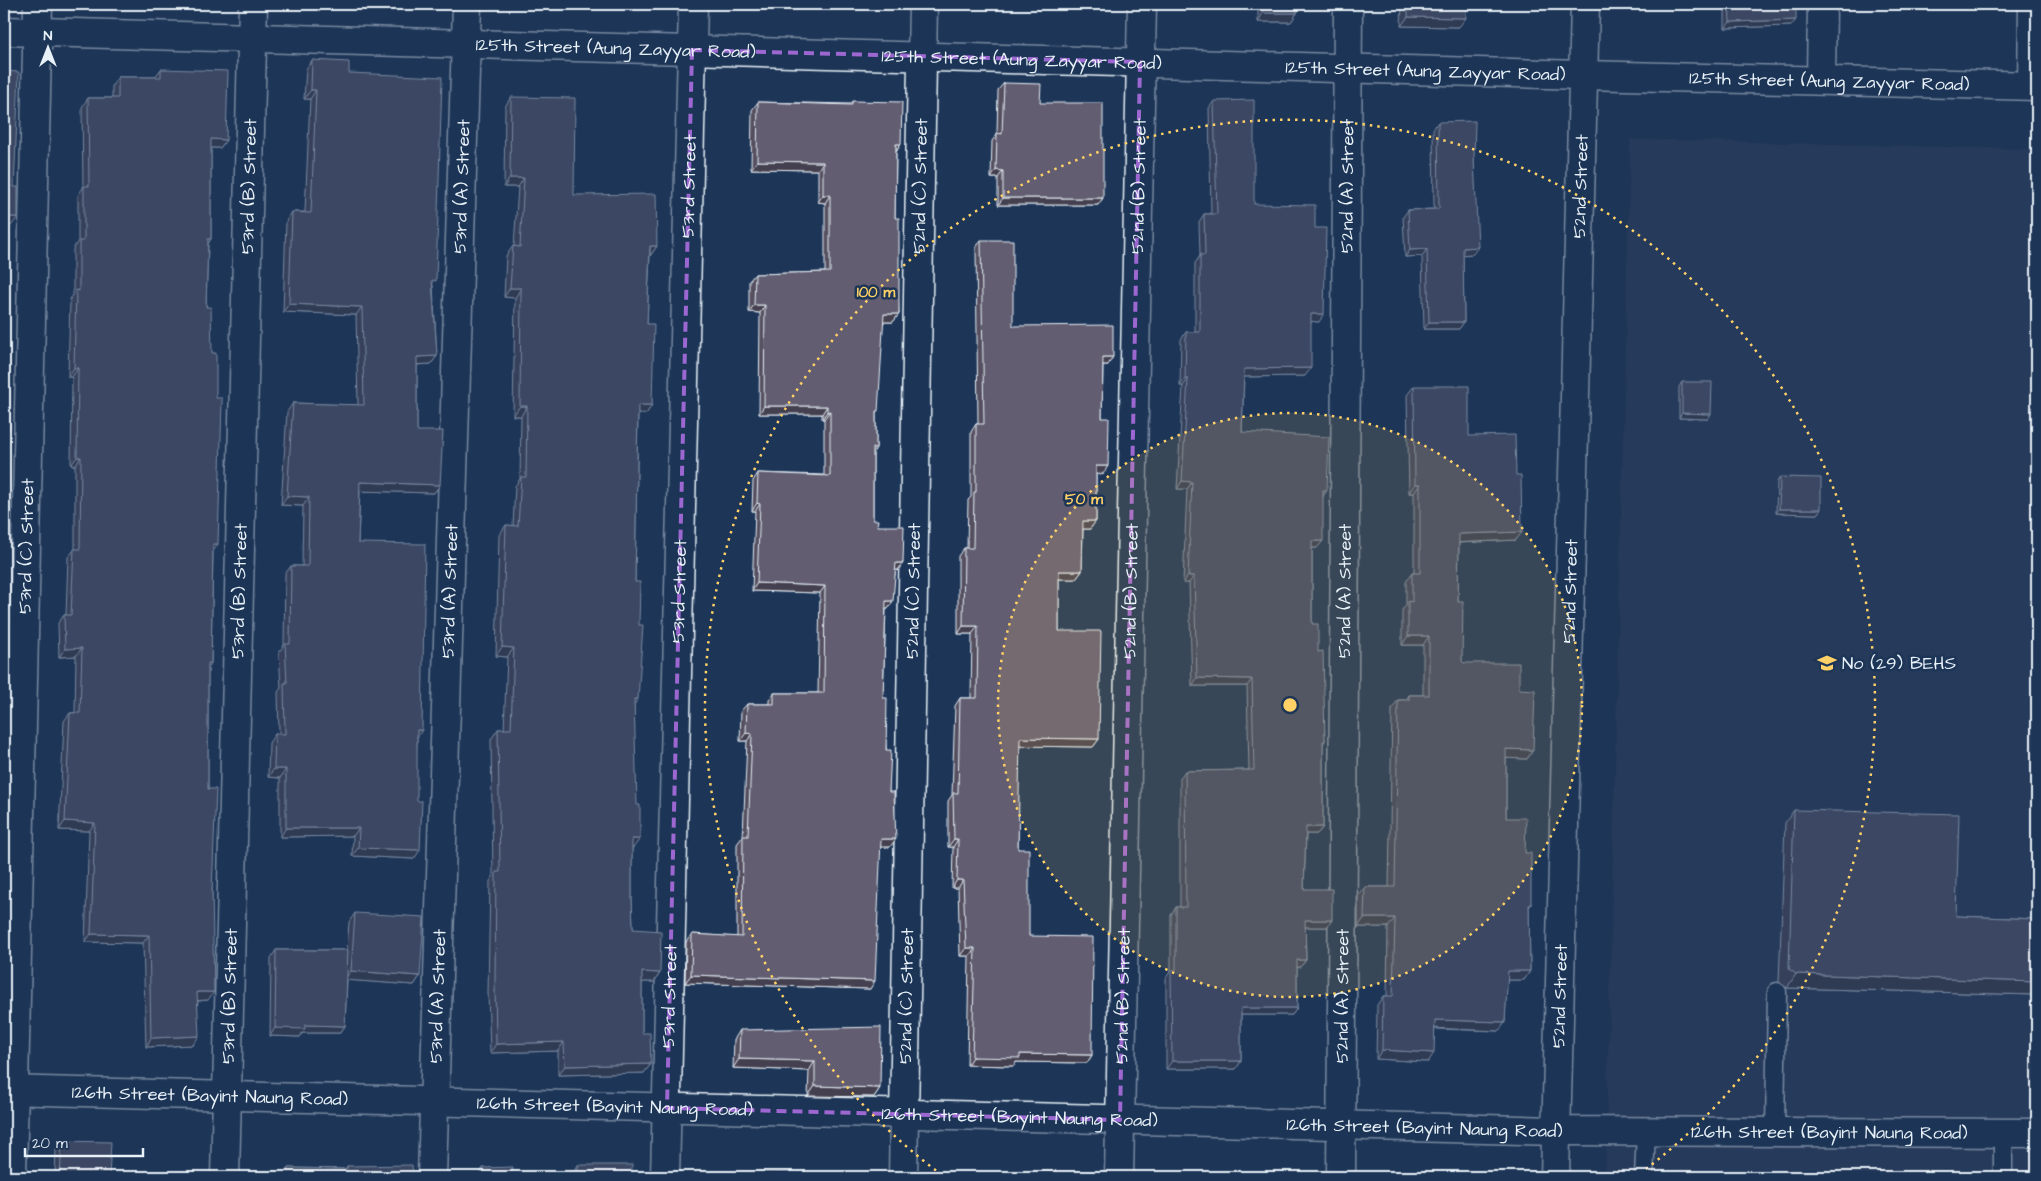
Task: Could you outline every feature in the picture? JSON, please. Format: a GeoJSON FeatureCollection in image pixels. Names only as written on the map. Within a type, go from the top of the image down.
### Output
{"type":"FeatureCollection","features":[{"type":"Feature","properties":{"kind":"street","name":"53rd (C) Street"},"geometry":{"type":"LineString","coordinates":[[12,1177],[9,1091],[38,4]]}},
{"type":"Feature","properties":{"kind":"street","name":"53rd (B) Street"},"geometry":{"type":"LineString","coordinates":[[225,1177],[254,4]]}},
{"type":"Feature","properties":{"kind":"street","name":"53rd (A) Street"},"geometry":{"type":"LineString","coordinates":[[432,1177],[467,4]]}},
{"type":"Feature","properties":{"kind":"street","name":"53rd Street"},"geometry":{"type":"LineString","coordinates":[[665,1177],[693,4]]}},
{"type":"Feature","properties":{"kind":"street","name":"52nd (C) Street"},"geometry":{"type":"LineString","coordinates":[[903,1177],[923,4]]}},
{"type":"Feature","properties":{"kind":"street","name":"52nd (B) Street"},"geometry":{"type":"LineString","coordinates":[[1119,1177],[1142,4]]}},
{"type":"Feature","properties":{"kind":"street","name":"52nd (A) Street"},"geometry":{"type":"LineString","coordinates":[[1341,1177],[1343,1126],[1346,67],[1348,4]]}},
{"type":"Feature","properties":{"kind":"street","name":"52nd Street"},"geometry":{"type":"LineString","coordinates":[[1555,1177],[1585,4]]}},
{"type":"Feature","properties":{"kind":"street"},"geometry":{"type":"LineString","coordinates":[[1821,80],[1822,4]]}},
{"type":"Feature","properties":{"kind":"street"},"geometry":{"type":"LineString","coordinates":[[2033,4],[2035,86]]}},
{"type":"Feature","properties":{"kind":"street","name":"125th Street (Aung Zayyar Road)"},"geometry":{"type":"LineString","coordinates":[[4,31],[1346,67],[1583,76],[2035,86]]}},
{"type":"Feature","properties":{"kind":"street","name":"126th Street (Bayint Naung Road)"},"geometry":{"type":"LineString","coordinates":[[9,1091],[1557,1131],[2037,1133]]}},
{"type":"Feature","properties":{"kind":"lane"},"geometry":{"type":"LineString","coordinates":[[1775,1132],[1777,992]]}},
{"type":"Feature","properties":{"kind":"lane"},"geometry":{"type":"LineString","coordinates":[[1644,1177],[1646,1131]]}},
{"type":"Feature","properties":{"kind":"lane"},"geometry":{"type":"LineString","coordinates":[[2003,1132],[2003,1177]]}},
{"type":"Feature","properties":{"kind":"highlighted area"},"geometry":{"type":"Polygon","coordinates":[[[692,50],[1140,62],[1120,1120],[667,1108],[692,50]]]}},
{"type":"Feature","properties":{"kind":"shaded area","name":"No (29) BEHS"},"geometry":{"type":"Polygon","coordinates":[[[1630,139],[2037,149],[2037,1177],[1605,1177],[1630,139]]]}},
{"type":"Feature","properties":{"kind":"building"},"geometry":{"type":"Polygon","coordinates":[[[1263,4],[1297,4],[1297,13],[1263,13],[1263,4]]]}},
{"type":"Feature","properties":{"kind":"building"},"geometry":{"type":"Polygon","coordinates":[[[1408,4],[1466,4],[1466,18],[1408,17],[1408,4]]]}},
{"type":"Feature","properties":{"kind":"building"},"geometry":{"type":"Polygon","coordinates":[[[1729,4],[1796,4],[1796,20],[1730,22],[1729,4]]]}},
{"type":"Feature","properties":{"kind":"building"},"geometry":{"type":"Polygon","coordinates":[[[312,60],[349,62],[349,73],[442,77],[436,281],[432,280],[437,356],[417,357],[417,431],[443,431],[440,485],[360,482],[358,543],[425,544],[422,730],[417,730],[417,801],[422,801],[420,850],[358,848],[359,828],[286,828],[286,769],[274,769],[275,734],[285,734],[284,683],[287,683],[285,644],[290,644],[291,566],[308,566],[309,497],[287,496],[293,403],[364,405],[362,307],[289,304],[292,212],[311,213],[316,90],[311,90],[312,60]]]}},
{"type":"Feature","properties":{"kind":"building"},"geometry":{"type":"Polygon","coordinates":[[[161,69],[228,71],[226,140],[211,139],[211,239],[208,239],[206,307],[211,307],[212,353],[216,353],[216,398],[222,398],[218,544],[213,544],[211,663],[208,663],[208,789],[216,789],[212,892],[214,992],[197,992],[199,1036],[151,1038],[149,935],[91,934],[95,823],[65,821],[70,713],[80,713],[82,648],[65,649],[64,615],[71,615],[74,549],[80,549],[81,457],[77,457],[78,368],[74,368],[76,290],[79,291],[79,241],[84,241],[84,186],[89,186],[88,98],[118,98],[118,77],[161,77],[161,69]]]}},
{"type":"Feature","properties":{"kind":"building"},"geometry":{"type":"Polygon","coordinates":[[[4,71],[19,72],[14,187],[18,187],[18,217],[6,217],[4,276],[4,71]]]}},
{"type":"Feature","properties":{"kind":"building"},"geometry":{"type":"Polygon","coordinates":[[[1004,83],[1041,84],[1040,103],[1103,103],[1103,198],[1003,198],[1003,171],[996,170],[997,133],[1002,134],[1004,83]]]}},
{"type":"Feature","properties":{"kind":"building"},"geometry":{"type":"Polygon","coordinates":[[[511,97],[575,98],[574,195],[656,194],[657,246],[650,246],[647,324],[654,324],[652,405],[638,405],[635,582],[640,582],[639,625],[643,625],[638,699],[634,699],[637,805],[640,805],[640,839],[632,839],[633,929],[661,931],[660,973],[642,972],[642,1033],[650,1033],[651,1064],[565,1066],[564,1042],[496,1044],[496,872],[500,872],[498,729],[511,729],[514,648],[502,647],[506,525],[518,526],[521,477],[526,477],[527,406],[520,406],[521,288],[510,288],[513,246],[520,247],[524,178],[510,178],[511,97]]]}},
{"type":"Feature","properties":{"kind":"building"},"geometry":{"type":"Polygon","coordinates":[[[1254,100],[1254,204],[1315,205],[1315,228],[1326,228],[1324,314],[1311,314],[1311,368],[1244,369],[1242,432],[1329,437],[1327,490],[1323,490],[1323,541],[1312,541],[1312,624],[1318,624],[1318,652],[1323,651],[1325,741],[1323,741],[1323,827],[1306,827],[1304,889],[1332,889],[1332,920],[1305,920],[1306,960],[1297,960],[1297,1008],[1241,1008],[1241,1061],[1172,1061],[1171,970],[1176,970],[1176,907],[1186,907],[1185,771],[1254,770],[1252,679],[1197,678],[1194,576],[1188,576],[1192,482],[1182,481],[1188,379],[1185,379],[1186,332],[1200,332],[1200,255],[1205,255],[1204,214],[1217,214],[1214,101],[1254,100]]]}},
{"type":"Feature","properties":{"kind":"building"},"geometry":{"type":"Polygon","coordinates":[[[852,101],[902,102],[901,144],[896,144],[895,218],[899,218],[899,314],[884,314],[878,411],[876,411],[876,448],[873,448],[873,520],[878,520],[877,526],[904,526],[903,563],[896,563],[893,601],[886,601],[883,698],[887,698],[886,750],[891,750],[889,792],[894,792],[896,839],[881,839],[875,981],[691,975],[692,934],[742,937],[743,836],[748,836],[752,734],[746,733],[747,704],[774,704],[774,693],[824,693],[825,586],[757,583],[760,504],[757,503],[758,473],[830,476],[830,411],[827,412],[827,406],[764,406],[765,305],[754,305],[755,274],[830,272],[830,195],[823,195],[823,162],[757,161],[758,102],[852,105],[852,101]]]}},
{"type":"Feature","properties":{"kind":"building"},"geometry":{"type":"Polygon","coordinates":[[[1475,121],[1474,158],[1478,247],[1463,248],[1464,322],[1429,322],[1427,249],[1410,250],[1408,210],[1439,209],[1438,122],[1475,121]]]}},
{"type":"Feature","properties":{"kind":"building"},"geometry":{"type":"Polygon","coordinates":[[[981,240],[1013,240],[1013,326],[1113,325],[1113,357],[1103,357],[1102,418],[1109,418],[1108,466],[1096,466],[1096,521],[1083,521],[1082,571],[1059,571],[1059,631],[1101,631],[1099,739],[1020,738],[1018,849],[1029,849],[1029,936],[1093,937],[1092,1055],[1020,1054],[1020,1058],[972,1057],[975,948],[966,948],[963,880],[957,880],[958,839],[954,839],[953,793],[958,793],[960,698],[977,698],[978,626],[963,626],[964,548],[973,548],[974,492],[976,492],[976,424],[984,424],[981,240]]]}},
{"type":"Feature","properties":{"kind":"building"},"geometry":{"type":"Polygon","coordinates":[[[4,359],[6,359],[4,390],[4,359]]]}},
{"type":"Feature","properties":{"kind":"building"},"geometry":{"type":"Polygon","coordinates":[[[1682,382],[1712,382],[1711,414],[1682,413],[1682,382]]]}},
{"type":"Feature","properties":{"kind":"building"},"geometry":{"type":"Polygon","coordinates":[[[1414,386],[1469,386],[1469,436],[1515,435],[1516,475],[1521,475],[1522,532],[1459,534],[1458,602],[1463,602],[1462,661],[1464,663],[1519,663],[1519,689],[1535,690],[1533,750],[1506,749],[1506,818],[1526,818],[1525,853],[1531,853],[1531,905],[1529,905],[1530,971],[1508,971],[1505,1022],[1435,1020],[1434,1053],[1382,1050],[1383,996],[1393,996],[1395,918],[1364,918],[1365,887],[1395,887],[1398,700],[1409,700],[1409,695],[1429,695],[1429,636],[1408,636],[1408,601],[1412,602],[1412,573],[1420,573],[1420,484],[1415,484],[1414,386]]]}},
{"type":"Feature","properties":{"kind":"building"},"geometry":{"type":"Polygon","coordinates":[[[4,390],[10,390],[10,428],[4,428],[4,390]]]}},
{"type":"Feature","properties":{"kind":"building"},"geometry":{"type":"Polygon","coordinates":[[[1780,477],[1821,478],[1821,509],[1779,509],[1780,477]]]}},
{"type":"Feature","properties":{"kind":"building"},"geometry":{"type":"Polygon","coordinates":[[[1794,810],[1959,814],[1956,916],[2037,919],[2037,982],[1796,974],[1789,969],[1794,810]]]}},
{"type":"Feature","properties":{"kind":"building"},"geometry":{"type":"Polygon","coordinates":[[[355,913],[424,917],[420,976],[351,971],[355,913]]]}},
{"type":"Feature","properties":{"kind":"building"},"geometry":{"type":"Polygon","coordinates":[[[276,950],[348,950],[345,1026],[305,1025],[305,1029],[275,1028],[276,950]]]}},
{"type":"Feature","properties":{"kind":"building"},"geometry":{"type":"Polygon","coordinates":[[[881,1027],[880,1088],[815,1086],[815,1061],[739,1059],[740,1030],[881,1027]]]}},
{"type":"Feature","properties":{"kind":"building"},"geometry":{"type":"Polygon","coordinates":[[[62,1141],[111,1142],[109,1177],[60,1177],[62,1141]]]}},
{"type":"Feature","properties":{"kind":"building"},"geometry":{"type":"Polygon","coordinates":[[[412,1165],[413,1177],[287,1177],[288,1168],[347,1169],[347,1166],[412,1165]]]}},
{"type":"Feature","properties":{"kind":"building"},"geometry":{"type":"Polygon","coordinates":[[[578,1165],[632,1165],[632,1177],[578,1177],[578,1165]]]}},
{"type":"Feature","properties":{"kind":"building"},"geometry":{"type":"Polygon","coordinates":[[[513,1167],[513,1177],[483,1177],[483,1168],[513,1167]]]}},
{"type":"Feature","properties":{"kind":"building"},"geometry":{"type":"Polygon","coordinates":[[[1015,1171],[1094,1172],[1094,1177],[1015,1177],[1015,1171]]]}},
{"type":"Feature","properties":{"kind":"building"},"geometry":{"type":"Polygon","coordinates":[[[732,1172],[814,1173],[814,1177],[732,1177],[732,1172]]]}},
{"type":"Feature","properties":{"kind":"place","name":"No (29) BEHS"},"geometry":{"type":"Point","coordinates":[1827,663]}}]}
